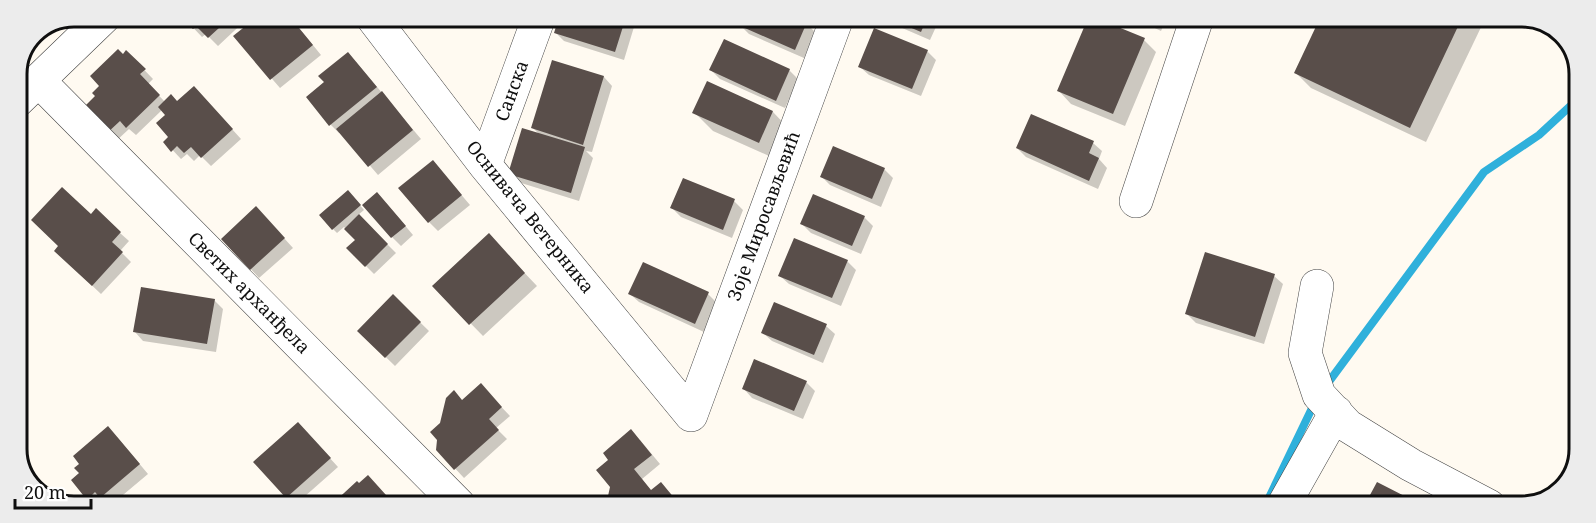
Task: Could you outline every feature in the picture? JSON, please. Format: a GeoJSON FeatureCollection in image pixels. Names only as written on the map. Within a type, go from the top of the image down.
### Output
{"type":"FeatureCollection","features":[{"type":"Feature","properties":{"kind":"street"},"geometry":{"type":"LineString","coordinates":[[28,91],[93,27]]}},
{"type":"Feature","properties":{"kind":"street","name":"Оснивача Ветерника"},"geometry":{"type":"LineString","coordinates":[[380,27],[485,165],[691,415]]}},
{"type":"Feature","properties":{"kind":"street","name":"Санска"},"geometry":{"type":"LineString","coordinates":[[485,165],[535,27]]}},
{"type":"Feature","properties":{"kind":"street","name":"Зоје Миросављевић"},"geometry":{"type":"LineString","coordinates":[[691,415],[834,27]]}},
{"type":"Feature","properties":{"kind":"street"},"geometry":{"type":"LineString","coordinates":[[1136,201],[1194,27]]}},
{"type":"Feature","properties":{"kind":"street","name":"Светих арханђела"},"geometry":{"type":"LineString","coordinates":[[28,91],[450,496]]}},
{"type":"Feature","properties":{"kind":"street"},"geometry":{"type":"LineString","coordinates":[[1317,286],[1305,352],[1319,394],[1348,426],[1411,465],[1470,496]]}},
{"type":"Feature","properties":{"kind":"street"},"geometry":{"type":"LineString","coordinates":[[1289,496],[1336,412]]}},
{"type":"Feature","properties":{"kind":"building"},"geometry":{"type":"Polygon","coordinates":[[[197,27],[220,27],[208,38],[197,27]]]}},
{"type":"Feature","properties":{"kind":"building"},"geometry":{"type":"Polygon","coordinates":[[[244,27],[298,27],[313,45],[270,80],[233,36],[244,27]]]}},
{"type":"Feature","properties":{"kind":"building"},"geometry":{"type":"Polygon","coordinates":[[[556,27],[623,27],[615,52],[554,33],[556,27]]]}},
{"type":"Feature","properties":{"kind":"building"},"geometry":{"type":"Polygon","coordinates":[[[743,27],[805,27],[795,50],[743,27]]]}},
{"type":"Feature","properties":{"kind":"building"},"geometry":{"type":"Polygon","coordinates":[[[909,27],[923,27],[921,32],[909,27]]]}},
{"type":"Feature","properties":{"kind":"building"},"geometry":{"type":"Polygon","coordinates":[[[1084,27],[1118,27],[1145,38],[1113,114],[1057,91],[1084,27]]]}},
{"type":"Feature","properties":{"kind":"building"},"geometry":{"type":"Polygon","coordinates":[[[1316,27],[1458,27],[1410,128],[1294,73],[1316,27]]]}},
{"type":"Feature","properties":{"kind":"building"},"geometry":{"type":"Polygon","coordinates":[[[874,28],[928,50],[912,89],[858,67],[874,28]]]}},
{"type":"Feature","properties":{"kind":"building"},"geometry":{"type":"Polygon","coordinates":[[[724,39],[790,69],[776,101],[709,70],[724,39]]]}},
{"type":"Feature","properties":{"kind":"building"},"geometry":{"type":"Polygon","coordinates":[[[118,49],[123,54],[126,50],[146,69],[140,74],[160,95],[126,128],[120,121],[106,134],[82,109],[95,96],[92,93],[99,86],[90,76],[118,49]]]}},
{"type":"Feature","properties":{"kind":"building"},"geometry":{"type":"Polygon","coordinates":[[[348,52],[377,87],[329,126],[306,97],[324,82],[318,76],[348,52]]]}},
{"type":"Feature","properties":{"kind":"building"},"geometry":{"type":"Polygon","coordinates":[[[552,60],[604,76],[583,145],[531,128],[552,60]]]}},
{"type":"Feature","properties":{"kind":"building"},"geometry":{"type":"Polygon","coordinates":[[[707,81],[773,111],[759,143],[692,113],[707,81]]]}},
{"type":"Feature","properties":{"kind":"building"},"geometry":{"type":"Polygon","coordinates":[[[194,86],[233,129],[201,158],[191,147],[184,153],[177,146],[171,152],[163,142],[168,137],[156,123],[165,115],[158,107],[171,94],[177,101],[194,86]]]}},
{"type":"Feature","properties":{"kind":"building"},"geometry":{"type":"Polygon","coordinates":[[[382,91],[413,130],[368,167],[336,129],[382,91]]]}},
{"type":"Feature","properties":{"kind":"building"},"geometry":{"type":"Polygon","coordinates":[[[1031,114],[1094,141],[1089,153],[1099,158],[1089,181],[1016,148],[1031,114]]]}},
{"type":"Feature","properties":{"kind":"building"},"geometry":{"type":"Polygon","coordinates":[[[522,128],[585,147],[571,193],[508,174],[522,128]]]}},
{"type":"Feature","properties":{"kind":"building"},"geometry":{"type":"Polygon","coordinates":[[[833,146],[885,168],[872,199],[820,177],[833,146]]]}},
{"type":"Feature","properties":{"kind":"building"},"geometry":{"type":"Polygon","coordinates":[[[433,160],[462,195],[428,223],[398,188],[433,160]]]}},
{"type":"Feature","properties":{"kind":"building"},"geometry":{"type":"Polygon","coordinates":[[[683,178],[735,199],[723,230],[670,208],[683,178]]]}},
{"type":"Feature","properties":{"kind":"building"},"geometry":{"type":"Polygon","coordinates":[[[62,187],[91,214],[96,208],[121,232],[112,242],[123,252],[92,286],[54,251],[58,246],[31,220],[62,187]]]}},
{"type":"Feature","properties":{"kind":"building"},"geometry":{"type":"Polygon","coordinates":[[[348,190],[361,205],[332,230],[319,215],[348,190]]]}},
{"type":"Feature","properties":{"kind":"building"},"geometry":{"type":"Polygon","coordinates":[[[377,192],[406,226],[391,238],[362,205],[377,192]]]}},
{"type":"Feature","properties":{"kind":"building"},"geometry":{"type":"Polygon","coordinates":[[[813,194],[865,216],[852,246],[800,224],[813,194]]]}},
{"type":"Feature","properties":{"kind":"building"},"geometry":{"type":"Polygon","coordinates":[[[256,206],[285,238],[250,270],[221,239],[256,206]]]}},
{"type":"Feature","properties":{"kind":"building"},"geometry":{"type":"Polygon","coordinates":[[[359,214],[388,244],[365,267],[346,248],[355,240],[344,229],[359,214]]]}},
{"type":"Feature","properties":{"kind":"building"},"geometry":{"type":"Polygon","coordinates":[[[489,233],[525,273],[469,325],[432,286],[489,233]]]}},
{"type":"Feature","properties":{"kind":"building"},"geometry":{"type":"Polygon","coordinates":[[[794,238],[848,260],[832,298],[778,276],[794,238]]]}},
{"type":"Feature","properties":{"kind":"building"},"geometry":{"type":"Polygon","coordinates":[[[1205,252],[1275,274],[1255,337],[1185,314],[1205,252]]]}},
{"type":"Feature","properties":{"kind":"building"},"geometry":{"type":"Polygon","coordinates":[[[643,262],[709,292],[695,324],[628,294],[643,262]]]}},
{"type":"Feature","properties":{"kind":"building"},"geometry":{"type":"Polygon","coordinates":[[[141,287],[215,299],[207,344],[133,332],[141,287]]]}},
{"type":"Feature","properties":{"kind":"building"},"geometry":{"type":"Polygon","coordinates":[[[393,294],[421,322],[385,358],[357,331],[393,294]]]}},
{"type":"Feature","properties":{"kind":"building"},"geometry":{"type":"Polygon","coordinates":[[[774,302],[827,324],[814,355],[761,333],[774,302]]]}},
{"type":"Feature","properties":{"kind":"building"},"geometry":{"type":"Polygon","coordinates":[[[754,359],[807,381],[794,411],[742,389],[754,359]]]}},
{"type":"Feature","properties":{"kind":"building"},"geometry":{"type":"Polygon","coordinates":[[[481,383],[502,407],[489,419],[499,430],[454,470],[436,450],[437,440],[430,432],[440,423],[446,398],[454,390],[462,400],[481,383]]]}},
{"type":"Feature","properties":{"kind":"building"},"geometry":{"type":"Polygon","coordinates":[[[298,422],[331,458],[288,496],[284,496],[253,462],[298,422]]]}},
{"type":"Feature","properties":{"kind":"building"},"geometry":{"type":"Polygon","coordinates":[[[108,426],[140,464],[102,496],[98,496],[95,492],[91,496],[84,496],[71,480],[79,473],[74,468],[79,464],[73,456],[108,426]]]}},
{"type":"Feature","properties":{"kind":"building"},"geometry":{"type":"Polygon","coordinates":[[[631,429],[652,455],[634,469],[651,490],[661,482],[673,496],[608,496],[610,487],[596,470],[608,460],[603,453],[631,429]]]}},
{"type":"Feature","properties":{"kind":"building"},"geometry":{"type":"Polygon","coordinates":[[[368,475],[386,495],[341,496],[357,481],[359,483],[368,475]]]}},
{"type":"Feature","properties":{"kind":"building"},"geometry":{"type":"Polygon","coordinates":[[[1377,482],[1404,496],[1369,496],[1377,482]]]}},
{"type":"Feature","properties":{"kind":"waterway"},"geometry":{"type":"LineString","coordinates":[[1325,387],[1484,172],[1539,135],[1569,107]]}},
{"type":"Feature","properties":{"kind":"waterway"},"geometry":{"type":"LineString","coordinates":[[1270,496],[1315,402]]}}]}
